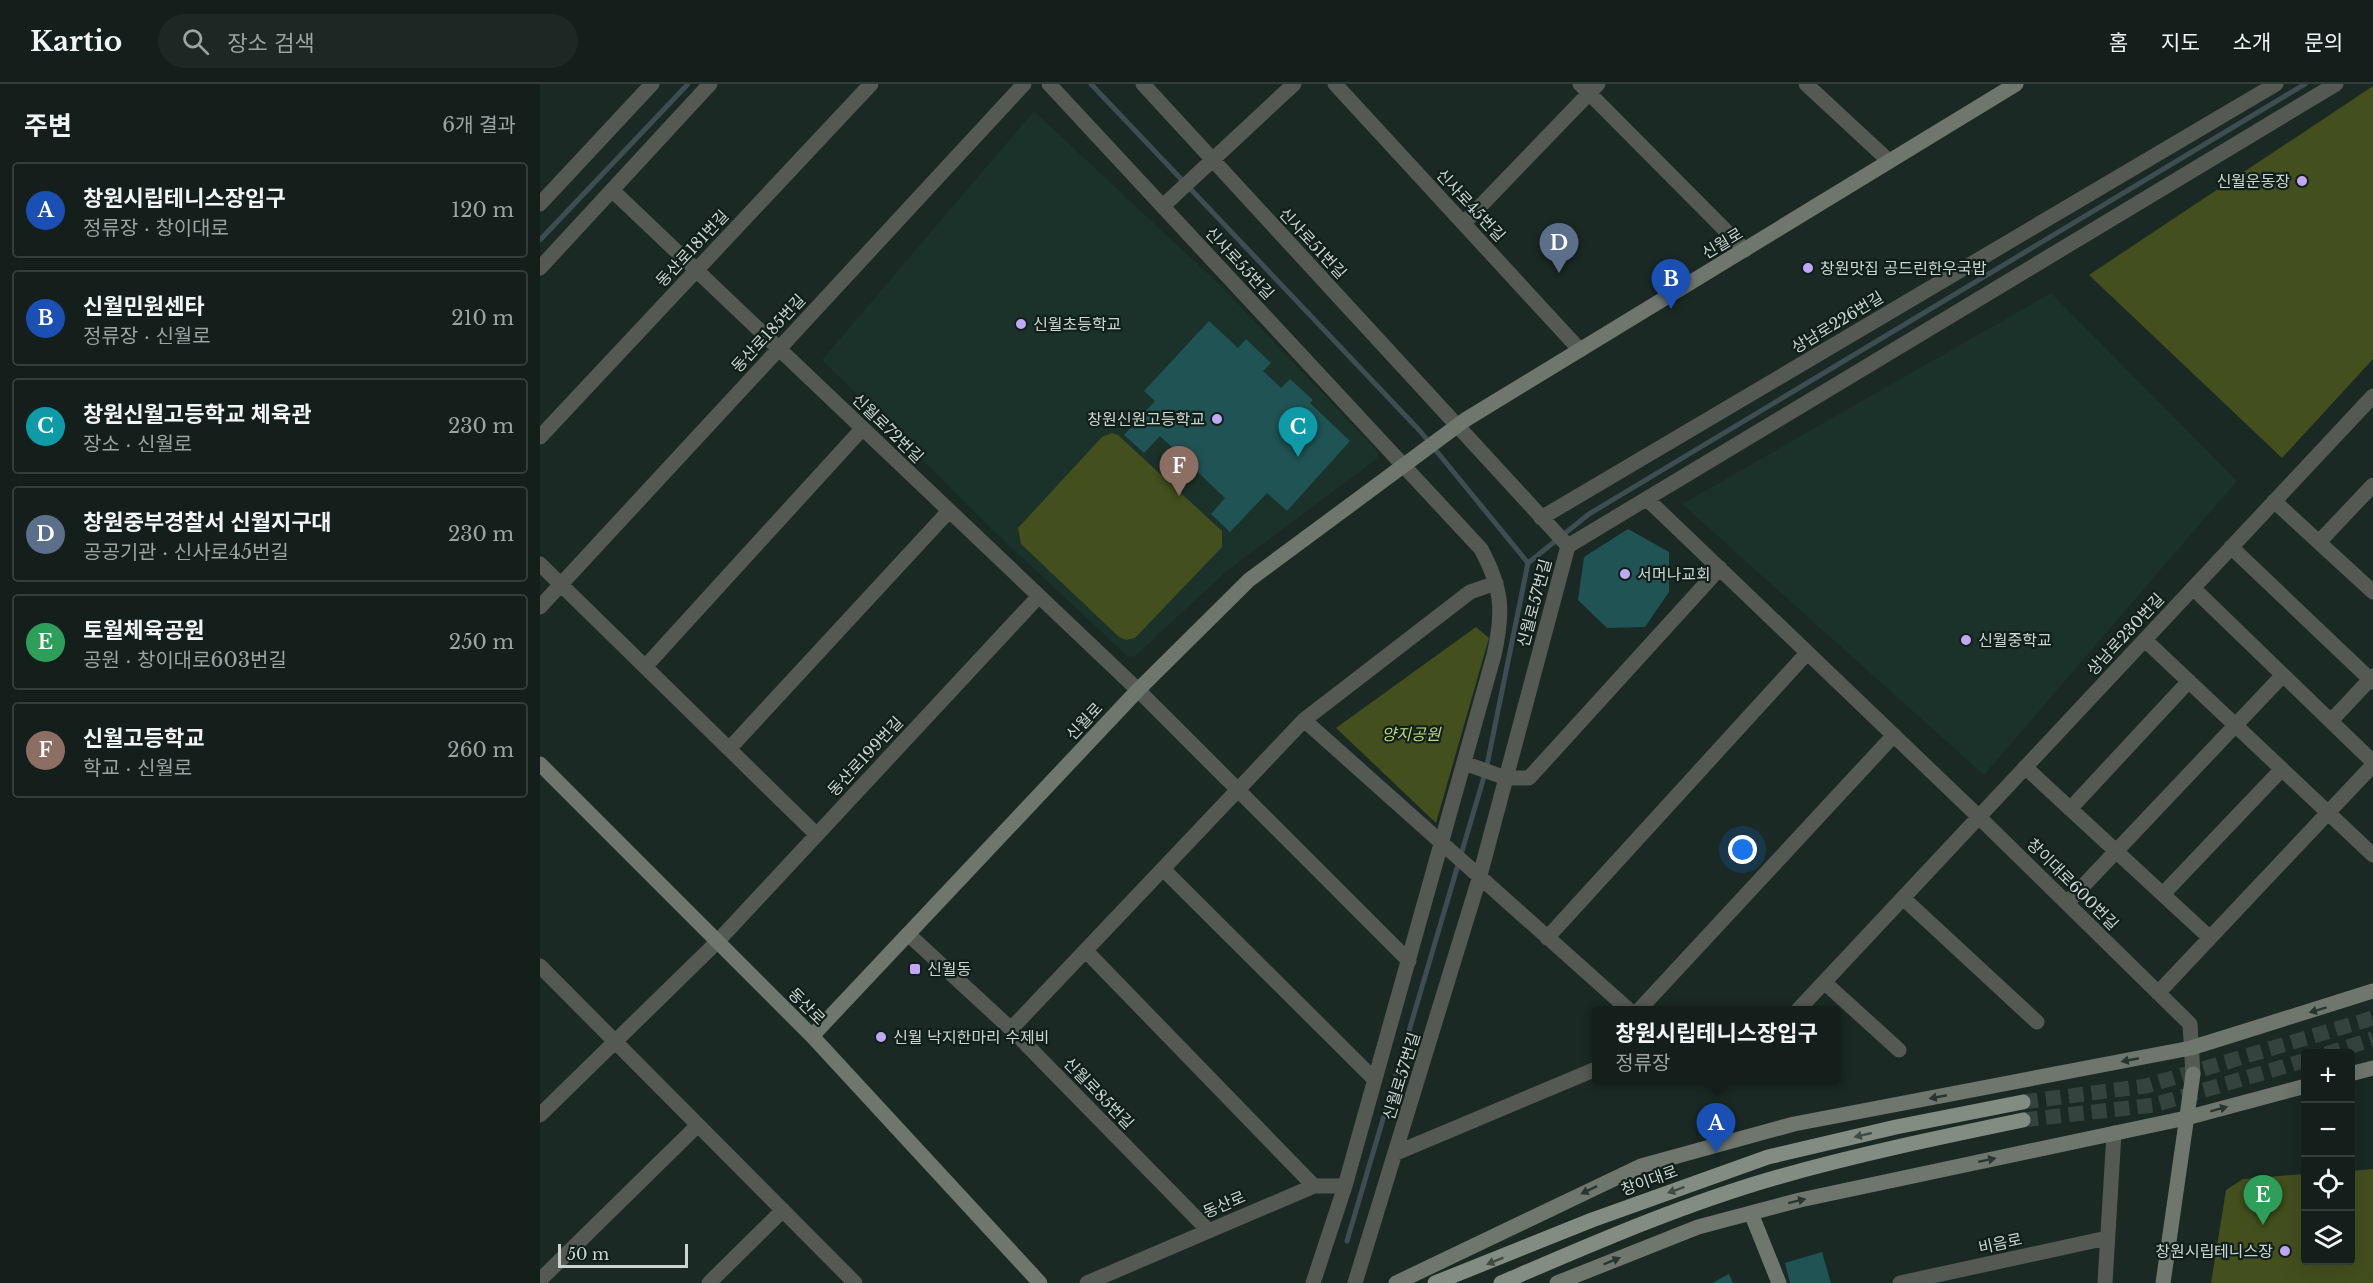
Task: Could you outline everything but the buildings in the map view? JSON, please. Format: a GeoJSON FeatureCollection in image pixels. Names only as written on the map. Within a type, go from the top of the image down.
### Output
{"type":"FeatureCollection","features":[{"type":"Feature","properties":{"kind":"main road","name":"창이대로"},"geometry":{"type":"LineString","coordinates":[[1435,1283],[1592,1220],[1768,1157],[1896,1127],[2023,1102]]}},
{"type":"Feature","properties":{"kind":"main road"},"geometry":{"type":"LineString","coordinates":[[1501,1283],[1688,1206],[1777,1177],[1896,1146],[2023,1120]]}},
{"type":"Feature","properties":{"kind":"street"},"geometry":{"type":"LineString","coordinates":[[540,204],[652,84]]}},
{"type":"Feature","properties":{"kind":"street"},"geometry":{"type":"LineString","coordinates":[[540,268],[710,84]]}},
{"type":"Feature","properties":{"kind":"street","name":"동산로181번길"},"geometry":{"type":"LineString","coordinates":[[540,437],[871,84]]}},
{"type":"Feature","properties":{"kind":"street","name":"동산로185번길"},"geometry":{"type":"LineString","coordinates":[[540,606],[1024,84]]}},
{"type":"Feature","properties":{"kind":"street","name":"신사로55번길"},"geometry":{"type":"LineString","coordinates":[[1049,84],[1166,204],[1407,464],[1481,549],[1501,599],[1501,626],[1445,849],[1409,961],[1345,1186],[1313,1283]]}},
{"type":"Feature","properties":{"kind":"street","name":"신사로51번길"},"geometry":{"type":"LineString","coordinates":[[1143,84],[1210,163],[1452,429]]}},
{"type":"Feature","properties":{"kind":"street"},"geometry":{"type":"LineString","coordinates":[[1166,204],[1294,84]]}},
{"type":"Feature","properties":{"kind":"street","name":"신사로45번길"},"geometry":{"type":"LineString","coordinates":[[1335,84],[1580,350]]}},
{"type":"Feature","properties":{"kind":"street"},"geometry":{"type":"LineString","coordinates":[[1806,84],[1889,161]]}},
{"type":"Feature","properties":{"kind":"street","name":"신월로"},"geometry":{"type":"LineString","coordinates":[[812,1036],[1138,690],[1249,580],[1452,429],[2016,84]]}},
{"type":"Feature","properties":{"kind":"street","name":"상남로226번길"},"geometry":{"type":"LineString","coordinates":[[1546,523],[2276,84]]}},
{"type":"Feature","properties":{"kind":"street"},"geometry":{"type":"LineString","coordinates":[[1452,429],[1567,546],[2336,84]]}},
{"type":"Feature","properties":{"kind":"street"},"geometry":{"type":"LineString","coordinates":[[1464,223],[1589,87],[1745,250]]}},
{"type":"Feature","properties":{"kind":"street","name":"신월로72번길"},"geometry":{"type":"LineString","coordinates":[[613,191],[1138,690],[1409,961]]}},
{"type":"Feature","properties":{"kind":"street","name":"상남로230번길"},"geometry":{"type":"LineString","coordinates":[[1802,1006],[2373,396]]}},
{"type":"Feature","properties":{"kind":"street"},"geometry":{"type":"LineString","coordinates":[[645,667],[862,429]]}},
{"type":"Feature","properties":{"kind":"street"},"geometry":{"type":"LineString","coordinates":[[2319,542],[2373,485]]}},
{"type":"Feature","properties":{"kind":"street","name":"창이대로600번길"},"geometry":{"type":"LineString","coordinates":[[1647,499],[1979,817],[2190,1024],[2193,1074],[2186,1118]]}},
{"type":"Feature","properties":{"kind":"street"},"geometry":{"type":"LineString","coordinates":[[2274,501],[2319,542],[2370,583]]}},
{"type":"Feature","properties":{"kind":"street"},"geometry":{"type":"LineString","coordinates":[[729,749],[949,511]]}},
{"type":"Feature","properties":{"kind":"street","name":"신월로57번길"},"geometry":{"type":"LineString","coordinates":[[1355,1283],[1396,1153],[1567,546]]}},
{"type":"Feature","properties":{"kind":"street"},"geometry":{"type":"LineString","coordinates":[[2231,547],[2372,679],[2331,721]]}},
{"type":"Feature","properties":{"kind":"street"},"geometry":{"type":"LineString","coordinates":[[540,564],[817,835]]}},
{"type":"Feature","properties":{"kind":"street"},"geometry":{"type":"LineString","coordinates":[[1468,764],[1501,776],[1529,778],[1719,568]]}},
{"type":"Feature","properties":{"kind":"street"},"geometry":{"type":"LineString","coordinates":[[1011,1029],[1304,720],[1470,592],[1496,583]]}},
{"type":"Feature","properties":{"kind":"street"},"geometry":{"type":"LineString","coordinates":[[2158,993],[2373,763],[2193,588]]}},
{"type":"Feature","properties":{"kind":"street","name":"동산로199번길"},"geometry":{"type":"LineString","coordinates":[[540,1115],[717,942],[1039,596]]}},
{"type":"Feature","properties":{"kind":"street"},"geometry":{"type":"LineString","coordinates":[[2145,640],[2373,855]]}},
{"type":"Feature","properties":{"kind":"street"},"geometry":{"type":"LineString","coordinates":[[1547,938],[1808,653]]}},
{"type":"Feature","properties":{"kind":"street"},"geometry":{"type":"LineString","coordinates":[[2067,903],[2283,675]]}},
{"type":"Feature","properties":{"kind":"street"},"geometry":{"type":"LineString","coordinates":[[2070,809],[2189,681]]}},
{"type":"Feature","properties":{"kind":"street"},"geometry":{"type":"LineString","coordinates":[[1304,720],[1445,849],[1623,1006]]}},
{"type":"Feature","properties":{"kind":"street"},"geometry":{"type":"LineString","coordinates":[[1644,1006],[1894,735]]}},
{"type":"Feature","properties":{"kind":"street","name":"동산로"},"geometry":{"type":"LineString","coordinates":[[540,764],[812,1036],[1040,1283]]}},
{"type":"Feature","properties":{"kind":"street"},"geometry":{"type":"LineString","coordinates":[[2025,767],[2210,938]]}},
{"type":"Feature","properties":{"kind":"street"},"geometry":{"type":"LineString","coordinates":[[2163,894],[2282,769]]}},
{"type":"Feature","properties":{"kind":"street"},"geometry":{"type":"LineString","coordinates":[[1163,869],[1375,1080]]}},
{"type":"Feature","properties":{"kind":"street"},"geometry":{"type":"LineString","coordinates":[[1903,898],[2037,1022]]}},
{"type":"Feature","properties":{"kind":"street","name":"신월로85번길"},"geometry":{"type":"LineString","coordinates":[[908,934],[1011,1029],[1208,1230]]}},
{"type":"Feature","properties":{"kind":"street"},"geometry":{"type":"LineString","coordinates":[[1086,951],[1314,1186]]}},
{"type":"Feature","properties":{"kind":"street"},"geometry":{"type":"LineString","coordinates":[[540,966],[855,1283]]}},
{"type":"Feature","properties":{"kind":"street"},"geometry":{"type":"LineString","coordinates":[[1824,982],[1899,1050]]}},
{"type":"Feature","properties":{"kind":"street"},"geometry":{"type":"LineString","coordinates":[[1396,1283],[1641,1166],[1794,1124],[2191,1048],[2373,991]]}},
{"type":"Feature","properties":{"kind":"street"},"geometry":{"type":"LineString","coordinates":[[2355,1073],[2373,1068]]}},
{"type":"Feature","properties":{"kind":"street"},"geometry":{"type":"LineString","coordinates":[[1396,1153],[1592,1071]]}},
{"type":"Feature","properties":{"kind":"street"},"geometry":{"type":"LineString","coordinates":[[1557,1283],[1698,1227],[1800,1200],[2186,1118],[2301,1087]]}},
{"type":"Feature","properties":{"kind":"street"},"geometry":{"type":"LineString","coordinates":[[2163,1283],[2186,1118]]}},
{"type":"Feature","properties":{"kind":"street"},"geometry":{"type":"LineString","coordinates":[[540,1280],[698,1125]]}},
{"type":"Feature","properties":{"kind":"street"},"geometry":{"type":"LineString","coordinates":[[2105,1283],[2114,1133]]}},
{"type":"Feature","properties":{"kind":"street","name":"동산로"},"geometry":{"type":"LineString","coordinates":[[1087,1283],[1314,1186],[1345,1186]]}},
{"type":"Feature","properties":{"kind":"street"},"geometry":{"type":"LineString","coordinates":[[709,1283],[783,1210]]}},
{"type":"Feature","properties":{"kind":"street"},"geometry":{"type":"LineString","coordinates":[[1751,1213],[1779,1283]]}},
{"type":"Feature","properties":{"kind":"street","name":"비음로"},"geometry":{"type":"LineString","coordinates":[[1900,1283],[2107,1238]]}},
{"type":"Feature","properties":{"kind":"shaded area"},"geometry":{"type":"Polygon","coordinates":[[[1034,111],[1223,288],[1378,452],[1377,459],[1229,569],[1134,657],[1127,656],[995,532],[822,360],[1034,111]]]}},
{"type":"Feature","properties":{"kind":"shaded area","name":"신월중학교"},"geometry":{"type":"Polygon","coordinates":[[[2051,293],[2237,481],[1984,775],[1682,504],[2051,293]]]}},
{"type":"Feature","properties":{"kind":"green space","name":"신월운동장"},"geometry":{"type":"Polygon","coordinates":[[[2373,86],[2373,359],[2282,458],[2089,275],[2373,86]]]}},
{"type":"Feature","properties":{"kind":"green space"},"geometry":{"type":"Polygon","coordinates":[[[1112,433],[1118,435],[1222,531],[1222,547],[1135,638],[1126,640],[1119,637],[1021,544],[1018,528],[1102,437],[1112,433]]]}},
{"type":"Feature","properties":{"kind":"green space","name":"양지공원"},"geometry":{"type":"Polygon","coordinates":[[[1476,627],[1489,638],[1436,823],[1336,728],[1476,627]]]}},
{"type":"Feature","properties":{"kind":"green space"},"geometry":{"type":"Polygon","coordinates":[[[2373,1169],[2373,1283],[2211,1283],[2226,1190],[2243,1179],[2301,1174],[2301,1265],[2355,1265],[2355,1171],[2373,1169]]]}},
{"type":"Feature","properties":{"kind":"waterway"},"geometry":{"type":"LineString","coordinates":[[540,240],[688,84]]}},
{"type":"Feature","properties":{"kind":"waterway"},"geometry":{"type":"LineString","coordinates":[[1091,84],[1420,431],[1528,563],[1486,770],[1347,1241]]}},
{"type":"Feature","properties":{"kind":"waterway"},"geometry":{"type":"LineString","coordinates":[[1528,563],[1589,514],[2305,84]]}},
{"type":"Feature","properties":{"kind":"tunnel"},"geometry":{"type":"LineString","coordinates":[[2023,1102],[2146,1086],[2373,1018]]}},
{"type":"Feature","properties":{"kind":"tunnel"},"geometry":{"type":"LineString","coordinates":[[2342,1049],[2373,1039]]}},
{"type":"Feature","properties":{"kind":"tunnel"},"geometry":{"type":"LineString","coordinates":[[2023,1120],[2154,1105],[2301,1061]]}},
{"type":"Feature","properties":{"kind":"place","name":"신월운동장"},"geometry":{"type":"Point","coordinates":[2302,181]}},
{"type":"Feature","properties":{"kind":"place","name":"창원맛집 공드린한우국밥"},"geometry":{"type":"Point","coordinates":[1808,268]}},
{"type":"Feature","properties":{"kind":"place","name":"창원중부경찰서 신월지구대"},"geometry":{"type":"Point","coordinates":[1559,273]}},
{"type":"Feature","properties":{"kind":"place","name":"신월민원센타"},"geometry":{"type":"Point","coordinates":[1671,309]}},
{"type":"Feature","properties":{"kind":"place","name":"신월초등학교"},"geometry":{"type":"Point","coordinates":[1021,324]}},
{"type":"Feature","properties":{"kind":"place","name":"창원신원고등학교"},"geometry":{"type":"Point","coordinates":[1217,419]}},
{"type":"Feature","properties":{"kind":"place","name":"창원신월고등학교 체육관"},"geometry":{"type":"Point","coordinates":[1298,457]}},
{"type":"Feature","properties":{"kind":"place","name":"신월고등학교"},"geometry":{"type":"Point","coordinates":[1179,496]}},
{"type":"Feature","properties":{"kind":"place","name":"서머나교회"},"geometry":{"type":"Point","coordinates":[1625,574]}},
{"type":"Feature","properties":{"kind":"place","name":"신월중학교"},"geometry":{"type":"Point","coordinates":[1966,640]}},
{"type":"Feature","properties":{"kind":"place","name":"신월동"},"geometry":{"type":"Point","coordinates":[915,969]}},
{"type":"Feature","properties":{"kind":"place","name":"신월 낙지한마리 수제비"},"geometry":{"type":"Point","coordinates":[881,1037]}},
{"type":"Feature","properties":{"kind":"place","name":"창원시립테니스장입구"},"geometry":{"type":"Point","coordinates":[1716,1153]}},
{"type":"Feature","properties":{"kind":"place","name":"토월체육공원"},"geometry":{"type":"Point","coordinates":[2263,1225]}},
{"type":"Feature","properties":{"kind":"place","name":"창원시립테니스장"},"geometry":{"type":"Point","coordinates":[2285,1251]}}]}
